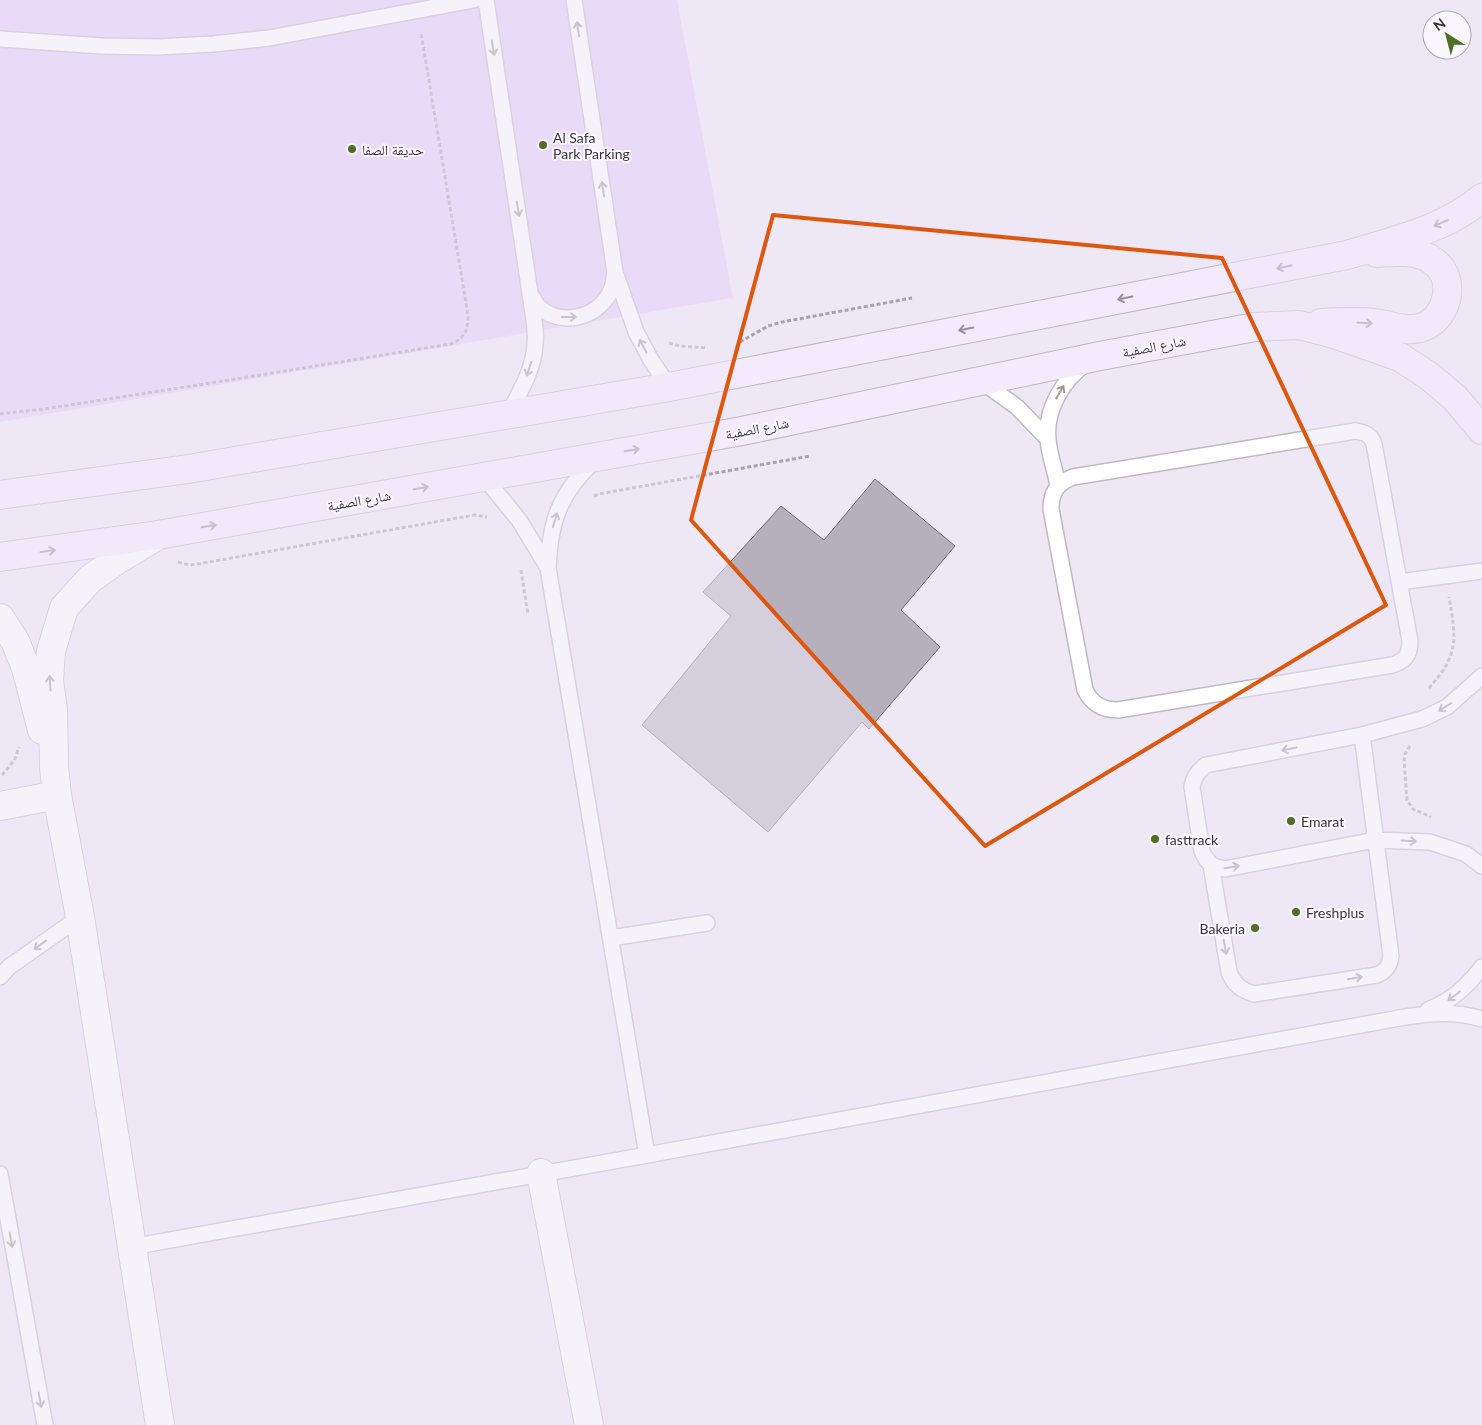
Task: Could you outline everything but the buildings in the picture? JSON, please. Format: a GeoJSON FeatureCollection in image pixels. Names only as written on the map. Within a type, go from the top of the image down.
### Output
{"type":"FeatureCollection","features":[{"type":"Feature","properties":{"kind":"main road"},"geometry":{"type":"LineString","coordinates":[[0,495],[188,469],[669,387],[1347,254],[1422,231],[1448,220],[1482,198]]}},
{"type":"Feature","properties":{"kind":"main road"},"geometry":{"type":"LineString","coordinates":[[1299,325],[1352,322],[1376,323],[1412,330],[1430,324],[1443,310],[1446,302],[1447,283],[1440,267],[1433,260],[1411,253],[1347,254]]}},
{"type":"Feature","properties":{"kind":"main road","name":"شارع الصفية"},"geometry":{"type":"LineString","coordinates":[[0,557],[158,535],[742,431],[1100,356],[1255,327],[1299,325],[1334,334],[1400,357],[1429,376],[1456,398],[1482,430]]}},
{"type":"Feature","properties":{"kind":"street"},"geometry":{"type":"LineString","coordinates":[[158,535],[90,579],[64,608],[51,651],[49,681],[53,709],[54,766],[57,795],[80,917],[160,1425]]}},
{"type":"Feature","properties":{"kind":"street"},"geometry":{"type":"LineString","coordinates":[[0,618],[15,641],[26,668],[32,697],[54,766]]}},
{"type":"Feature","properties":{"kind":"street"},"geometry":{"type":"LineString","coordinates":[[0,806],[57,795]]}},
{"type":"Feature","properties":{"kind":"street"},"geometry":{"type":"LineString","coordinates":[[541,1173],[589,1425]]}},
{"type":"Feature","properties":{"kind":"lane"},"geometry":{"type":"LineString","coordinates":[[0,39],[102,46],[158,47],[214,44],[269,38],[474,0]]}},
{"type":"Feature","properties":{"kind":"lane"},"geometry":{"type":"LineString","coordinates":[[486,0],[534,320],[535,344],[531,368],[508,414]]}},
{"type":"Feature","properties":{"kind":"lane"},"geometry":{"type":"LineString","coordinates":[[574,0],[615,272],[636,332],[651,360],[669,387]]}},
{"type":"Feature","properties":{"kind":"lane"},"geometry":{"type":"LineString","coordinates":[[531,294],[538,307],[551,315],[566,318],[581,317],[595,311],[606,300],[613,287],[615,272]]}},
{"type":"Feature","properties":{"kind":"lane"},"geometry":{"type":"LineString","coordinates":[[1058,485],[1048,439],[1048,422],[1053,405],[1060,390],[1071,376],[1084,365],[1100,356]]}},
{"type":"Feature","properties":{"kind":"lane"},"geometry":{"type":"LineString","coordinates":[[981,381],[1017,407],[1048,439]]}},
{"type":"Feature","properties":{"kind":"lane"},"geometry":{"type":"LineString","coordinates":[[1362,431],[1372,438],[1374,444],[1400,582],[1410,641],[1410,650],[1406,658],[1400,663],[1118,710],[1102,708],[1094,704],[1085,690],[1051,509],[1051,500],[1053,492],[1058,485],[1073,477],[1362,431]]}},
{"type":"Feature","properties":{"kind":"lane"},"geometry":{"type":"LineString","coordinates":[[600,456],[581,473],[565,494],[549,542],[548,568],[612,938],[647,1155]]}},
{"type":"Feature","properties":{"kind":"lane"},"geometry":{"type":"LineString","coordinates":[[484,477],[519,520],[548,568]]}},
{"type":"Feature","properties":{"kind":"lane"},"geometry":{"type":"LineString","coordinates":[[1400,582],[1482,571]]}},
{"type":"Feature","properties":{"kind":"lane"},"geometry":{"type":"LineString","coordinates":[[1482,676],[1456,700],[1434,714],[1362,735],[1206,765],[1198,771],[1192,787],[1202,851],[1205,859],[1211,865],[1225,869],[1375,840],[1430,842],[1466,854],[1482,866]]}},
{"type":"Feature","properties":{"kind":"lane"},"geometry":{"type":"LineString","coordinates":[[1211,865],[1229,972],[1232,980],[1245,992],[1254,994],[1377,975],[1387,969],[1391,963],[1391,956],[1362,735]]}},
{"type":"Feature","properties":{"kind":"lane"},"geometry":{"type":"LineString","coordinates":[[0,977],[9,967],[80,917]]}},
{"type":"Feature","properties":{"kind":"lane"},"geometry":{"type":"LineString","coordinates":[[612,938],[707,923]]}},
{"type":"Feature","properties":{"kind":"lane"},"geometry":{"type":"LineString","coordinates":[[1418,1015],[1444,1003],[1468,986],[1482,967]]}},
{"type":"Feature","properties":{"kind":"lane"},"geometry":{"type":"LineString","coordinates":[[131,1247],[1418,1015],[1442,1012],[1466,1014],[1482,1019]]}},
{"type":"Feature","properties":{"kind":"lane"},"geometry":{"type":"LineString","coordinates":[[0,1174],[2,1203],[45,1425]]}},
{"type":"Feature","properties":{"kind":"path"},"geometry":{"type":"LineString","coordinates":[[0,414],[44,409],[451,344],[464,336],[467,330],[468,315],[418,11]]}},
{"type":"Feature","properties":{"kind":"path"},"geometry":{"type":"LineString","coordinates":[[738,342],[758,331],[782,322],[912,298]]}},
{"type":"Feature","properties":{"kind":"path"},"geometry":{"type":"LineString","coordinates":[[666,342],[694,348],[715,347]]}},
{"type":"Feature","properties":{"kind":"path"},"geometry":{"type":"LineString","coordinates":[[588,499],[599,494],[810,456]]}},
{"type":"Feature","properties":{"kind":"path"},"geometry":{"type":"LineString","coordinates":[[175,561],[181,564],[198,564],[475,515],[492,520]]}},
{"type":"Feature","properties":{"kind":"path"},"geometry":{"type":"LineString","coordinates":[[520,568],[528,615]]}},
{"type":"Feature","properties":{"kind":"path"},"geometry":{"type":"LineString","coordinates":[[1424,692],[1445,669],[1452,653],[1456,635],[1446,576]]}},
{"type":"Feature","properties":{"kind":"path"},"geometry":{"type":"LineString","coordinates":[[1416,742],[1408,749],[1404,760],[1407,800],[1412,809],[1431,817],[1430,842]]}},
{"type":"Feature","properties":{"kind":"highlighted area"},"geometry":{"type":"Polygon","coordinates":[[[773,215],[1222,258],[1386,605],[985,846],[691,520],[773,215]]]}},
{"type":"Feature","properties":{"kind":"shaded area","name":"حديقة الصفا"},"geometry":{"type":"Polygon","coordinates":[[[0,0],[677,0],[733,298],[0,422],[0,0]]]}},
{"type":"Feature","properties":{"kind":"place","name":"Al Safa Park Parking"},"geometry":{"type":"Point","coordinates":[543,145]}},
{"type":"Feature","properties":{"kind":"place","name":"حديقة الصفا"},"geometry":{"type":"Point","coordinates":[352,149]}},
{"type":"Feature","properties":{"kind":"place","name":"Emarat"},"geometry":{"type":"Point","coordinates":[1291,821]}},
{"type":"Feature","properties":{"kind":"place","name":"fasttrack"},"geometry":{"type":"Point","coordinates":[1155,839]}},
{"type":"Feature","properties":{"kind":"place","name":"Freshplus"},"geometry":{"type":"Point","coordinates":[1296,912]}},
{"type":"Feature","properties":{"kind":"place","name":"Bakeria"},"geometry":{"type":"Point","coordinates":[1255,928]}}]}
